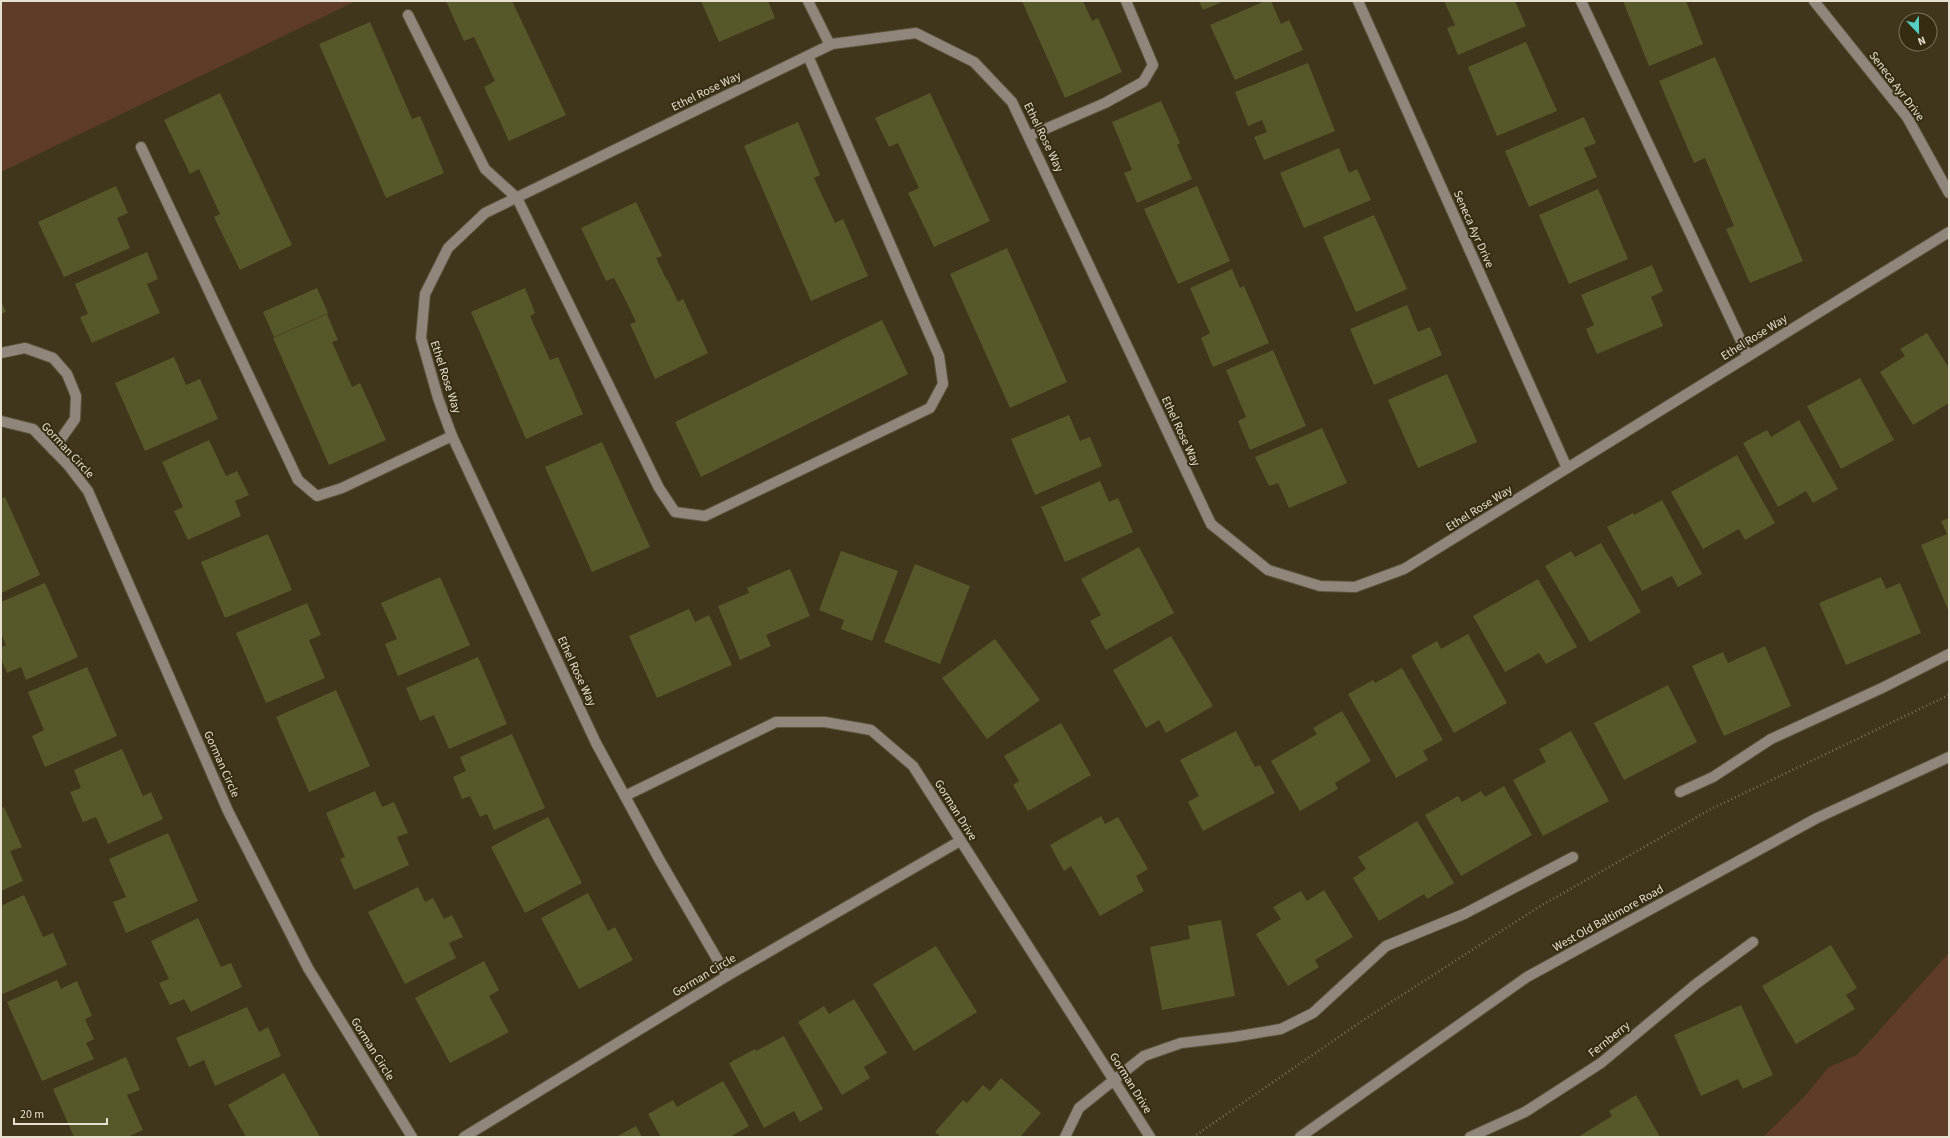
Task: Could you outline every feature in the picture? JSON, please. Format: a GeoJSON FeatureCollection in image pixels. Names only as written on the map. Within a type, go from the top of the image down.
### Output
{"type":"FeatureCollection","features":[{"type":"Feature","properties":{"kind":"street"},"geometry":{"type":"LineString","coordinates":[[808,1],[830,45]]}},
{"type":"Feature","properties":{"kind":"street"},"geometry":{"type":"LineString","coordinates":[[1029,136],[1105,103],[1143,82],[1153,65],[1126,1]]}},
{"type":"Feature","properties":{"kind":"street","name":"Seneca Ayr Drive"},"geometry":{"type":"LineString","coordinates":[[1358,1],[1567,468]]}},
{"type":"Feature","properties":{"kind":"street"},"geometry":{"type":"LineString","coordinates":[[1581,1],[1748,356]]}},
{"type":"Feature","properties":{"kind":"street","name":"Seneca Ayr Drive"},"geometry":{"type":"LineString","coordinates":[[1814,1],[1907,117],[1949,193]]}},
{"type":"Feature","properties":{"kind":"street"},"geometry":{"type":"LineString","coordinates":[[408,15],[485,169],[517,198],[659,488],[675,512],[705,516],[930,408],[943,384],[939,356],[808,56]]}},
{"type":"Feature","properties":{"kind":"street","name":"Ethel Rose Way"},"geometry":{"type":"LineString","coordinates":[[727,976],[659,859],[596,743],[452,436],[438,398],[421,338],[425,294],[448,248],[485,213],[830,45],[916,33],[974,62],[1012,102],[1211,524],[1268,570],[1320,586],[1355,587],[1404,569],[1949,232]]}},
{"type":"Feature","properties":{"kind":"street"},"geometry":{"type":"LineString","coordinates":[[141,147],[298,480],[317,496],[342,488],[452,436]]}},
{"type":"Feature","properties":{"kind":"street"},"geometry":{"type":"LineString","coordinates":[[1,353],[25,348],[53,358],[67,374],[76,396],[75,419],[53,450]]}},
{"type":"Feature","properties":{"kind":"street","name":"Gorman Circle"},"geometry":{"type":"LineString","coordinates":[[1,421],[33,429],[88,491],[228,810],[308,968],[412,1137]]}},
{"type":"Feature","properties":{"kind":"street"},"geometry":{"type":"LineString","coordinates":[[1680,792],[1713,778],[1771,739],[1882,688],[1949,654]]}},
{"type":"Feature","properties":{"kind":"street","name":"Gorman Drive"},"geometry":{"type":"LineString","coordinates":[[625,796],[776,722],[825,722],[871,730],[913,766],[1150,1137]]}},
{"type":"Feature","properties":{"kind":"street","name":"West Old Baltimore Road"},"geometry":{"type":"LineString","coordinates":[[1300,1137],[1527,977],[1817,818],[1949,757]]}},
{"type":"Feature","properties":{"kind":"street","name":"Gorman Circle"},"geometry":{"type":"LineString","coordinates":[[464,1137],[727,976],[960,841]]}},
{"type":"Feature","properties":{"kind":"street"},"geometry":{"type":"LineString","coordinates":[[1064,1137],[1079,1108],[1144,1056],[1181,1043],[1233,1037],[1281,1029],[1313,1013],[1386,946],[1464,914],[1573,857]]}},
{"type":"Feature","properties":{"kind":"street","name":"Fernberry"},"geometry":{"type":"LineString","coordinates":[[1470,1137],[1525,1112],[1601,1063],[1696,984],[1753,942]]}},
{"type":"Feature","properties":{"kind":"path"},"geometry":{"type":"LineString","coordinates":[[1193,1137],[1365,1019],[1537,908],[1712,809],[1949,695]]}},
{"type":"Feature","properties":{"kind":"shaded area"},"geometry":{"type":"Polygon","coordinates":[[[1,1],[356,1],[1,172],[1,1]]]}},
{"type":"Feature","properties":{"kind":"shaded area"},"geometry":{"type":"Polygon","coordinates":[[[1949,953],[1949,1137],[1763,1137],[1805,1096],[1829,1067],[1857,1055],[1949,953]]]}},
{"type":"Feature","properties":{"kind":"building"},"geometry":{"type":"Polygon","coordinates":[[[446,1],[512,1],[566,115],[509,141],[484,87],[495,81],[474,37],[464,41],[446,1]]]}},
{"type":"Feature","properties":{"kind":"building"},"geometry":{"type":"Polygon","coordinates":[[[701,1],[768,1],[775,18],[719,42],[701,1]]]}},
{"type":"Feature","properties":{"kind":"building"},"geometry":{"type":"Polygon","coordinates":[[[1022,1],[1083,1],[1092,21],[1098,18],[1122,72],[1065,98],[1022,1]]]}},
{"type":"Feature","properties":{"kind":"building"},"geometry":{"type":"Polygon","coordinates":[[[1199,1],[1224,1],[1203,10],[1199,1]]]}},
{"type":"Feature","properties":{"kind":"building"},"geometry":{"type":"Polygon","coordinates":[[[1265,1],[1271,1],[1281,24],[1289,20],[1303,50],[1235,80],[1210,25],[1265,1]]]}},
{"type":"Feature","properties":{"kind":"building"},"geometry":{"type":"Polygon","coordinates":[[[1444,1],[1515,1],[1526,26],[1458,55],[1447,28],[1455,25],[1444,1]]]}},
{"type":"Feature","properties":{"kind":"building"},"geometry":{"type":"Polygon","coordinates":[[[1623,1],[1686,1],[1703,44],[1649,66],[1623,1]]]}},
{"type":"Feature","properties":{"kind":"building"},"geometry":{"type":"Polygon","coordinates":[[[370,22],[412,119],[420,116],[444,173],[386,198],[319,44],[370,22]]]}},
{"type":"Feature","properties":{"kind":"building"},"geometry":{"type":"Polygon","coordinates":[[[1526,42],[1557,111],[1497,136],[1468,67],[1526,42]]]}},
{"type":"Feature","properties":{"kind":"building"},"geometry":{"type":"Polygon","coordinates":[[[1715,57],[1803,261],[1750,283],[1726,229],[1734,226],[1705,158],[1694,163],[1659,81],[1715,57]]]}},
{"type":"Feature","properties":{"kind":"building"},"geometry":{"type":"Polygon","coordinates":[[[1308,63],[1335,131],[1264,160],[1254,137],[1267,132],[1262,120],[1248,126],[1235,92],[1308,63]]]}},
{"type":"Feature","properties":{"kind":"building"},"geometry":{"type":"Polygon","coordinates":[[[220,93],[292,245],[240,270],[214,217],[220,214],[199,169],[190,174],[164,120],[220,93]]]}},
{"type":"Feature","properties":{"kind":"building"},"geometry":{"type":"Polygon","coordinates":[[[930,93],[990,221],[934,247],[908,193],[919,188],[898,143],[889,147],[875,118],[930,93]]]}},
{"type":"Feature","properties":{"kind":"building"},"geometry":{"type":"Polygon","coordinates":[[[1161,101],[1180,143],[1177,145],[1192,179],[1137,203],[1124,173],[1132,170],[1112,122],[1161,101]]]}},
{"type":"Feature","properties":{"kind":"building"},"geometry":{"type":"Polygon","coordinates":[[[1584,117],[1596,143],[1584,148],[1597,177],[1529,207],[1505,151],[1584,117]]]}},
{"type":"Feature","properties":{"kind":"building"},"geometry":{"type":"Polygon","coordinates":[[[798,122],[820,175],[814,178],[835,223],[843,219],[868,276],[811,301],[744,146],[798,122]]]}},
{"type":"Feature","properties":{"kind":"building"},"geometry":{"type":"Polygon","coordinates":[[[1339,148],[1349,173],[1357,169],[1371,200],[1304,228],[1280,173],[1339,148]]]}},
{"type":"Feature","properties":{"kind":"building"},"geometry":{"type":"Polygon","coordinates":[[[116,186],[128,213],[117,218],[130,248],[64,277],[38,222],[116,186]]]}},
{"type":"Feature","properties":{"kind":"building"},"geometry":{"type":"Polygon","coordinates":[[[1197,186],[1230,261],[1178,284],[1144,209],[1197,186]]]}},
{"type":"Feature","properties":{"kind":"building"},"geometry":{"type":"Polygon","coordinates":[[[1598,189],[1628,259],[1569,284],[1539,215],[1598,189]]]}},
{"type":"Feature","properties":{"kind":"building"},"geometry":{"type":"Polygon","coordinates":[[[636,202],[662,256],[656,258],[666,279],[678,302],[683,299],[708,353],[655,379],[630,324],[636,322],[625,299],[614,278],[606,281],[581,228],[636,202]]]}},
{"type":"Feature","properties":{"kind":"building"},"geometry":{"type":"Polygon","coordinates":[[[1374,215],[1407,289],[1356,312],[1323,237],[1374,215]]]}},
{"type":"Feature","properties":{"kind":"building"},"geometry":{"type":"Polygon","coordinates":[[[1007,248],[1067,382],[1010,408],[950,274],[1007,248]]]}},
{"type":"Feature","properties":{"kind":"building"},"geometry":{"type":"Polygon","coordinates":[[[147,252],[158,279],[147,284],[160,313],[92,343],[80,317],[88,314],[75,284],[147,252]]]}},
{"type":"Feature","properties":{"kind":"building"},"geometry":{"type":"Polygon","coordinates":[[[1652,265],[1663,291],[1651,297],[1663,326],[1597,354],[1586,329],[1594,325],[1581,295],[1652,265]]]}},
{"type":"Feature","properties":{"kind":"building"},"geometry":{"type":"Polygon","coordinates":[[[1232,269],[1240,288],[1244,286],[1269,343],[1213,367],[1201,338],[1210,333],[1190,288],[1232,269]]]}},
{"type":"Feature","properties":{"kind":"building"},"geometry":{"type":"Polygon","coordinates":[[[317,288],[328,313],[274,337],[263,312],[317,288]]]}},
{"type":"Feature","properties":{"kind":"building"},"geometry":{"type":"Polygon","coordinates":[[[525,288],[535,313],[530,316],[550,360],[558,357],[583,414],[526,439],[471,312],[525,288]]]}},
{"type":"Feature","properties":{"kind":"building"},"geometry":{"type":"Polygon","coordinates":[[[1,301],[6,312],[1,314],[1,301]]]}},
{"type":"Feature","properties":{"kind":"building"},"geometry":{"type":"Polygon","coordinates":[[[1407,305],[1418,332],[1430,327],[1442,355],[1374,385],[1350,329],[1407,305]]]}},
{"type":"Feature","properties":{"kind":"building"},"geometry":{"type":"Polygon","coordinates":[[[327,314],[338,340],[332,342],[352,387],[360,383],[386,440],[329,465],[273,338],[327,314]]]}},
{"type":"Feature","properties":{"kind":"building"},"geometry":{"type":"Polygon","coordinates":[[[882,320],[908,374],[701,477],[675,422],[882,320]]]}},
{"type":"Feature","properties":{"kind":"building"},"geometry":{"type":"Polygon","coordinates":[[[1927,333],[1949,368],[1949,403],[1913,425],[1880,372],[1905,356],[1900,349],[1927,333]]]}},
{"type":"Feature","properties":{"kind":"building"},"geometry":{"type":"Polygon","coordinates":[[[1273,350],[1306,426],[1250,450],[1238,421],[1246,417],[1226,370],[1273,350]]]}},
{"type":"Feature","properties":{"kind":"building"},"geometry":{"type":"Polygon","coordinates":[[[174,357],[186,385],[200,379],[218,419],[145,451],[115,383],[174,357]]]}},
{"type":"Feature","properties":{"kind":"building"},"geometry":{"type":"Polygon","coordinates":[[[1447,374],[1477,442],[1418,468],[1388,400],[1447,374]]]}},
{"type":"Feature","properties":{"kind":"building"},"geometry":{"type":"Polygon","coordinates":[[[1860,378],[1894,440],[1841,469],[1807,406],[1860,378]]]}},
{"type":"Feature","properties":{"kind":"building"},"geometry":{"type":"Polygon","coordinates":[[[1069,415],[1080,441],[1090,437],[1102,466],[1035,495],[1011,439],[1069,415]]]}},
{"type":"Feature","properties":{"kind":"building"},"geometry":{"type":"Polygon","coordinates":[[[1799,420],[1838,489],[1813,503],[1806,491],[1778,507],[1743,443],[1767,430],[1771,437],[1799,420]]]}},
{"type":"Feature","properties":{"kind":"building"},"geometry":{"type":"Polygon","coordinates":[[[1322,428],[1347,483],[1289,508],[1278,483],[1269,486],[1255,457],[1322,428]]]}},
{"type":"Feature","properties":{"kind":"building"},"geometry":{"type":"Polygon","coordinates":[[[209,440],[226,476],[237,471],[249,495],[235,501],[241,516],[188,540],[174,511],[183,507],[162,462],[209,440]]]}},
{"type":"Feature","properties":{"kind":"building"},"geometry":{"type":"Polygon","coordinates":[[[602,442],[650,547],[592,572],[545,467],[602,442]]]}},
{"type":"Feature","properties":{"kind":"building"},"geometry":{"type":"Polygon","coordinates":[[[1737,455],[1775,523],[1745,540],[1739,529],[1703,549],[1671,492],[1737,455]]]}},
{"type":"Feature","properties":{"kind":"building"},"geometry":{"type":"Polygon","coordinates":[[[1100,481],[1109,502],[1118,498],[1133,532],[1065,562],[1041,507],[1100,481]]]}},
{"type":"Feature","properties":{"kind":"building"},"geometry":{"type":"Polygon","coordinates":[[[5,497],[40,575],[1,593],[1,499],[5,497]]]}},
{"type":"Feature","properties":{"kind":"building"},"geometry":{"type":"Polygon","coordinates":[[[1662,500],[1702,574],[1678,587],[1672,576],[1642,591],[1607,527],[1662,500]]]}},
{"type":"Feature","properties":{"kind":"building"},"geometry":{"type":"Polygon","coordinates":[[[1949,518],[1949,612],[1921,545],[1947,534],[1941,521],[1949,518]]]}},
{"type":"Feature","properties":{"kind":"building"},"geometry":{"type":"Polygon","coordinates":[[[268,534],[292,590],[225,618],[201,562],[268,534]]]}},
{"type":"Feature","properties":{"kind":"building"},"geometry":{"type":"Polygon","coordinates":[[[1601,543],[1641,612],[1590,642],[1545,566],[1571,551],[1575,557],[1601,543]]]}},
{"type":"Feature","properties":{"kind":"building"},"geometry":{"type":"Polygon","coordinates":[[[1139,547],[1174,613],[1106,650],[1090,621],[1101,615],[1081,579],[1139,547]]]}},
{"type":"Feature","properties":{"kind":"building"},"geometry":{"type":"Polygon","coordinates":[[[841,551],[898,571],[872,641],[841,629],[844,620],[819,610],[841,551]]]}},
{"type":"Feature","properties":{"kind":"building"},"geometry":{"type":"Polygon","coordinates":[[[915,564],[970,586],[940,664],[884,642],[915,564]]]}},
{"type":"Feature","properties":{"kind":"building"},"geometry":{"type":"Polygon","coordinates":[[[790,569],[810,616],[766,635],[771,646],[740,660],[718,606],[749,593],[747,588],[790,569]]]}},
{"type":"Feature","properties":{"kind":"building"},"geometry":{"type":"Polygon","coordinates":[[[440,577],[470,645],[398,676],[385,644],[397,639],[381,603],[440,577]]]}},
{"type":"Feature","properties":{"kind":"building"},"geometry":{"type":"Polygon","coordinates":[[[1881,577],[1886,589],[1900,583],[1921,633],[1846,665],[1819,603],[1881,577]]]}},
{"type":"Feature","properties":{"kind":"building"},"geometry":{"type":"Polygon","coordinates":[[[1538,579],[1577,647],[1546,664],[1539,653],[1505,672],[1473,616],[1538,579]]]}},
{"type":"Feature","properties":{"kind":"building"},"geometry":{"type":"Polygon","coordinates":[[[45,583],[78,657],[26,680],[21,667],[7,673],[1,659],[1,648],[6,645],[1,633],[1,602],[45,583]]]}},
{"type":"Feature","properties":{"kind":"building"},"geometry":{"type":"Polygon","coordinates":[[[307,603],[321,635],[309,640],[325,678],[266,703],[236,633],[307,603]]]}},
{"type":"Feature","properties":{"kind":"building"},"geometry":{"type":"Polygon","coordinates":[[[689,609],[695,622],[709,615],[732,665],[657,698],[629,636],[689,609]]]}},
{"type":"Feature","properties":{"kind":"building"},"geometry":{"type":"Polygon","coordinates":[[[1468,634],[1507,703],[1454,733],[1411,656],[1437,641],[1441,649],[1468,634]]]}},
{"type":"Feature","properties":{"kind":"building"},"geometry":{"type":"Polygon","coordinates":[[[1171,636],[1213,706],[1166,733],[1159,720],[1146,728],[1113,670],[1171,636]]]}},
{"type":"Feature","properties":{"kind":"building"},"geometry":{"type":"Polygon","coordinates":[[[995,639],[1040,700],[987,739],[942,678],[995,639]]]}},
{"type":"Feature","properties":{"kind":"building"},"geometry":{"type":"Polygon","coordinates":[[[1765,646],[1791,706],[1724,736],[1692,666],[1723,652],[1728,663],[1765,646]]]}},
{"type":"Feature","properties":{"kind":"building"},"geometry":{"type":"Polygon","coordinates":[[[478,657],[507,724],[449,749],[434,715],[420,721],[406,688],[478,657]]]}},
{"type":"Feature","properties":{"kind":"building"},"geometry":{"type":"Polygon","coordinates":[[[87,667],[117,736],[45,767],[32,736],[44,730],[28,692],[87,667]]]}},
{"type":"Feature","properties":{"kind":"building"},"geometry":{"type":"Polygon","coordinates":[[[1402,668],[1443,740],[1423,751],[1428,760],[1396,778],[1348,694],[1373,680],[1375,683],[1402,668]]]}},
{"type":"Feature","properties":{"kind":"building"},"geometry":{"type":"Polygon","coordinates":[[[1668,685],[1697,742],[1624,780],[1594,723],[1668,685]]]}},
{"type":"Feature","properties":{"kind":"building"},"geometry":{"type":"Polygon","coordinates":[[[336,690],[370,766],[309,792],[276,717],[336,690]]]}},
{"type":"Feature","properties":{"kind":"building"},"geometry":{"type":"Polygon","coordinates":[[[1342,711],[1371,761],[1335,783],[1338,789],[1300,811],[1271,761],[1317,734],[1313,728],[1342,711]]]}},
{"type":"Feature","properties":{"kind":"building"},"geometry":{"type":"Polygon","coordinates":[[[1061,723],[1091,775],[1028,811],[1013,785],[1019,781],[1004,756],[1061,723]]]}},
{"type":"Feature","properties":{"kind":"building"},"geometry":{"type":"Polygon","coordinates":[[[1236,731],[1255,767],[1260,765],[1275,793],[1203,831],[1188,802],[1199,796],[1180,760],[1236,731]]]}},
{"type":"Feature","properties":{"kind":"building"},"geometry":{"type":"Polygon","coordinates":[[[1571,731],[1609,801],[1543,836],[1513,780],[1546,762],[1539,749],[1571,731]]]}},
{"type":"Feature","properties":{"kind":"building"},"geometry":{"type":"Polygon","coordinates":[[[512,734],[545,808],[494,830],[487,814],[480,817],[470,796],[462,799],[453,777],[466,771],[460,757],[512,734]]]}},
{"type":"Feature","properties":{"kind":"building"},"geometry":{"type":"Polygon","coordinates":[[[122,749],[143,796],[151,792],[163,819],[108,844],[96,817],[83,822],[70,792],[81,788],[74,770],[122,749]]]}},
{"type":"Feature","properties":{"kind":"building"},"geometry":{"type":"Polygon","coordinates":[[[1504,786],[1532,835],[1461,876],[1425,815],[1458,796],[1462,802],[1481,791],[1485,797],[1504,786]]]}},
{"type":"Feature","properties":{"kind":"building"},"geometry":{"type":"Polygon","coordinates":[[[375,791],[382,807],[394,802],[408,833],[397,837],[409,865],[354,890],[340,859],[345,857],[326,813],[375,791]]]}},
{"type":"Feature","properties":{"kind":"building"},"geometry":{"type":"Polygon","coordinates":[[[4,807],[22,847],[10,851],[23,881],[1,891],[1,808],[4,807]]]}},
{"type":"Feature","properties":{"kind":"building"},"geometry":{"type":"Polygon","coordinates":[[[1101,816],[1105,824],[1118,817],[1148,869],[1136,876],[1144,891],[1100,916],[1071,866],[1064,871],[1050,845],[1101,816]]]}},
{"type":"Feature","properties":{"kind":"building"},"geometry":{"type":"Polygon","coordinates":[[[548,817],[582,883],[525,913],[491,847],[548,817]]]}},
{"type":"Feature","properties":{"kind":"building"},"geometry":{"type":"Polygon","coordinates":[[[1417,821],[1454,883],[1427,899],[1424,894],[1379,921],[1353,878],[1366,869],[1358,857],[1417,821]]]}},
{"type":"Feature","properties":{"kind":"building"},"geometry":{"type":"Polygon","coordinates":[[[168,833],[198,901],[126,933],[113,902],[126,897],[109,859],[168,833]]]}},
{"type":"Feature","properties":{"kind":"building"},"geometry":{"type":"Polygon","coordinates":[[[418,887],[425,902],[433,898],[444,919],[452,915],[463,937],[449,943],[456,958],[405,984],[368,912],[418,887]]]}},
{"type":"Feature","properties":{"kind":"building"},"geometry":{"type":"Polygon","coordinates":[[[1324,890],[1353,937],[1315,960],[1319,967],[1288,986],[1256,934],[1281,919],[1273,907],[1301,891],[1307,901],[1324,890]]]}},
{"type":"Feature","properties":{"kind":"building"},"geometry":{"type":"Polygon","coordinates":[[[588,893],[608,931],[615,927],[633,960],[579,989],[541,918],[588,893]]]}},
{"type":"Feature","properties":{"kind":"building"},"geometry":{"type":"Polygon","coordinates":[[[24,895],[43,937],[53,933],[67,965],[3,994],[1,991],[1,906],[24,895]]]}},
{"type":"Feature","properties":{"kind":"building"},"geometry":{"type":"Polygon","coordinates":[[[198,918],[221,967],[231,963],[242,987],[191,1012],[184,999],[170,1005],[159,983],[169,979],[151,941],[198,918]]]}},
{"type":"Feature","properties":{"kind":"building"},"geometry":{"type":"Polygon","coordinates":[[[1221,920],[1235,996],[1162,1010],[1150,947],[1190,939],[1188,926],[1221,920]]]}},
{"type":"Feature","properties":{"kind":"building"},"geometry":{"type":"Polygon","coordinates":[[[1831,945],[1857,988],[1846,995],[1855,1009],[1796,1044],[1762,986],[1831,945]]]}},
{"type":"Feature","properties":{"kind":"building"},"geometry":{"type":"Polygon","coordinates":[[[936,946],[977,1012],[914,1051],[873,984],[936,946]]]}},
{"type":"Feature","properties":{"kind":"building"},"geometry":{"type":"Polygon","coordinates":[[[484,961],[499,990],[489,996],[509,1032],[450,1063],[415,998],[484,961]]]}},
{"type":"Feature","properties":{"kind":"building"},"geometry":{"type":"Polygon","coordinates":[[[57,980],[61,989],[77,981],[92,1016],[85,1019],[94,1039],[86,1043],[94,1059],[42,1081],[7,1002],[57,980]]]}},
{"type":"Feature","properties":{"kind":"building"},"geometry":{"type":"Polygon","coordinates":[[[854,999],[887,1053],[864,1067],[870,1078],[842,1095],[798,1022],[824,1006],[829,1014],[854,999]]]}},
{"type":"Feature","properties":{"kind":"building"},"geometry":{"type":"Polygon","coordinates":[[[1741,1005],[1773,1075],[1743,1089],[1738,1079],[1701,1096],[1674,1035],[1741,1005]]]}},
{"type":"Feature","properties":{"kind":"building"},"geometry":{"type":"Polygon","coordinates":[[[247,1007],[259,1032],[268,1027],[281,1056],[215,1086],[204,1060],[189,1067],[176,1038],[247,1007]]]}},
{"type":"Feature","properties":{"kind":"building"},"geometry":{"type":"Polygon","coordinates":[[[784,1036],[823,1109],[800,1122],[794,1111],[764,1128],[729,1063],[784,1036]]]}},
{"type":"Feature","properties":{"kind":"building"},"geometry":{"type":"Polygon","coordinates":[[[126,1057],[140,1090],[127,1095],[143,1130],[128,1137],[74,1137],[53,1089],[126,1057]]]}},
{"type":"Feature","properties":{"kind":"building"},"geometry":{"type":"Polygon","coordinates":[[[284,1073],[320,1137],[246,1137],[228,1105],[284,1073]]]}},
{"type":"Feature","properties":{"kind":"building"},"geometry":{"type":"Polygon","coordinates":[[[1001,1078],[1041,1113],[1020,1137],[941,1137],[935,1132],[963,1100],[967,1103],[983,1085],[990,1091],[1001,1078]]]}},
{"type":"Feature","properties":{"kind":"building"},"geometry":{"type":"Polygon","coordinates":[[[723,1081],[749,1126],[730,1137],[661,1137],[648,1114],[673,1100],[677,1107],[723,1081]]]}},
{"type":"Feature","properties":{"kind":"building"},"geometry":{"type":"Polygon","coordinates":[[[1636,1095],[1660,1137],[1578,1137],[1612,1116],[1609,1111],[1636,1095]]]}},
{"type":"Feature","properties":{"kind":"building"},"geometry":{"type":"Polygon","coordinates":[[[636,1126],[642,1137],[616,1137],[636,1126]]]}}]}
